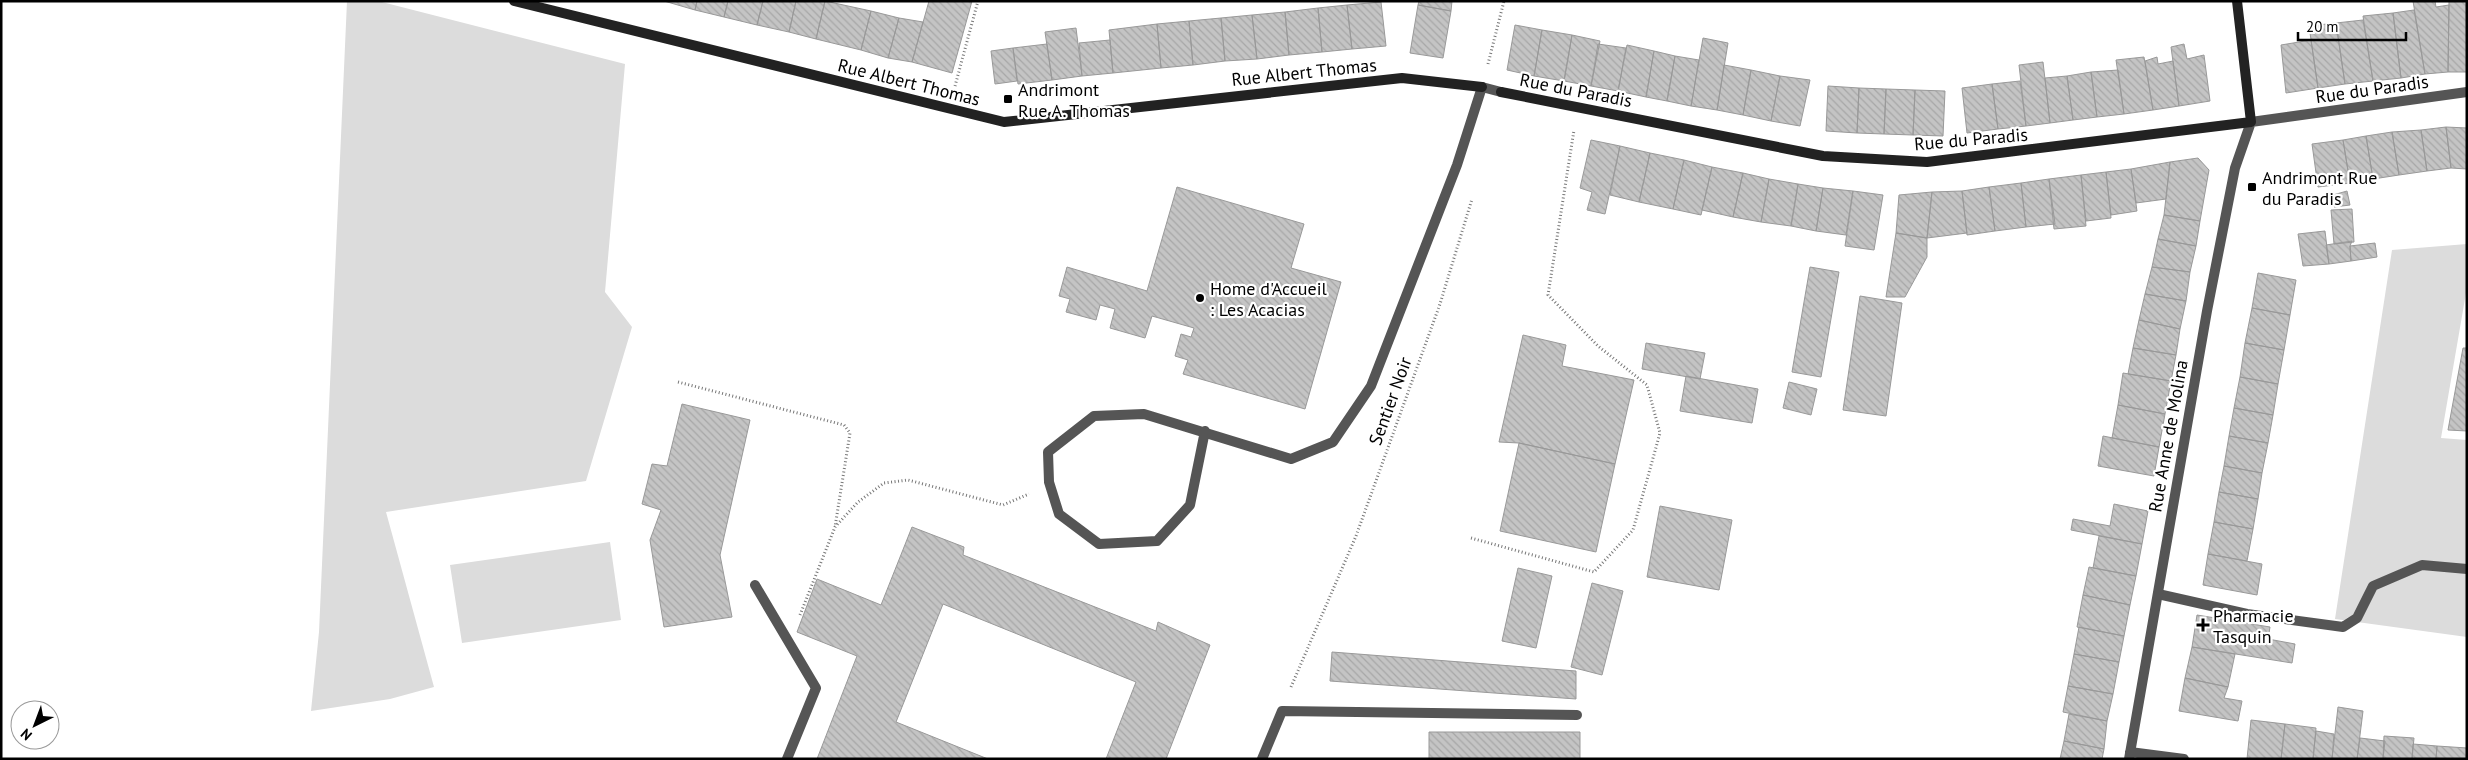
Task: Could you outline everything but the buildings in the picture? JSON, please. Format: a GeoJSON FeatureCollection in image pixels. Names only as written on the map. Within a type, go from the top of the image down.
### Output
{"type":"FeatureCollection","features":[{"type":"Feature","properties":{"kind":"street","name":"Rue Albert Thomas"},"geometry":{"type":"LineString","coordinates":[[514,1],[1004,122],[1402,78],[1482,87]]}},
{"type":"Feature","properties":{"kind":"street"},"geometry":{"type":"LineString","coordinates":[[2237,1],[2251,122]]}},
{"type":"Feature","properties":{"kind":"street","name":"Rue du Paradis"},"geometry":{"type":"LineString","coordinates":[[1482,87],[1823,156],[1927,162],[2251,122],[2467,92]]}},
{"type":"Feature","properties":{"kind":"street"},"geometry":{"type":"LineString","coordinates":[[1205,432],[1190,505],[1157,541],[1099,544],[1059,514],[1049,482],[1048,452],[1094,416],[1144,414],[1205,432],[1291,459],[1333,442],[1371,386],[1457,165],[1482,87]]}},
{"type":"Feature","properties":{"kind":"street","name":"Rue Anne de Molina"},"geometry":{"type":"LineString","coordinates":[[2130,756],[2207,311],[2234,168],[2251,122]]}},
{"type":"Feature","properties":{"kind":"street"},"geometry":{"type":"LineString","coordinates":[[2158,594],[2247,614],[2344,627],[2357,618],[2373,586],[2422,564],[2467,568]]}},
{"type":"Feature","properties":{"kind":"street"},"geometry":{"type":"LineString","coordinates":[[756,585],[816,688],[787,759]]}},
{"type":"Feature","properties":{"kind":"street"},"geometry":{"type":"LineString","coordinates":[[1262,759],[1282,711],[1577,715]]}},
{"type":"Feature","properties":{"kind":"street"},"geometry":{"type":"LineString","coordinates":[[2130,756],[2184,759]]}},
{"type":"Feature","properties":{"kind":"path"},"geometry":{"type":"LineString","coordinates":[[949,108],[978,1]]}},
{"type":"Feature","properties":{"kind":"path"},"geometry":{"type":"LineString","coordinates":[[1482,87],[1504,1]]}},
{"type":"Feature","properties":{"kind":"path"},"geometry":{"type":"LineString","coordinates":[[1471,538],[1594,572],[1633,530],[1660,433],[1647,385],[1598,346],[1548,295],[1568,157],[1579,108]]}},
{"type":"Feature","properties":{"kind":"path","name":"Sentier Noir"},"geometry":{"type":"LineString","coordinates":[[1282,711],[1356,536],[1440,304],[1472,198]]}},
{"type":"Feature","properties":{"kind":"path"},"geometry":{"type":"LineString","coordinates":[[678,382],[844,425],[850,433],[835,527],[789,644]]}},
{"type":"Feature","properties":{"kind":"path"},"geometry":{"type":"LineString","coordinates":[[835,527],[858,502],[884,483],[908,480],[1003,505],[1023,497],[1049,482]]}},
{"type":"Feature","properties":{"kind":"shaded area"},"geometry":{"type":"Polygon","coordinates":[[[347,1],[378,1],[625,64],[605,292],[632,327],[586,481],[386,512],[434,687],[390,699],[311,711],[319,632],[347,1]]]}},
{"type":"Feature","properties":{"kind":"shaded area"},"geometry":{"type":"Polygon","coordinates":[[[2467,244],[2467,287],[2441,438],[2467,440],[2467,637],[2335,619],[2392,250],[2467,244]]]}},
{"type":"Feature","properties":{"kind":"shaded area"},"geometry":{"type":"Polygon","coordinates":[[[610,542],[621,620],[462,643],[450,565],[610,542]]]}},
{"type":"Feature","properties":{"kind":"place","name":"Andrimont Rue A. Thomas"},"geometry":{"type":"Point","coordinates":[1008,99]}},
{"type":"Feature","properties":{"kind":"place","name":"Andrimont Rue du Paradis"},"geometry":{"type":"Point","coordinates":[2252,187]}},
{"type":"Feature","properties":{"kind":"place","name":"Home d'Accueil : Les Acacias"},"geometry":{"type":"Point","coordinates":[1200,298]}},
{"type":"Feature","properties":{"kind":"place","name":"Pharmacie Tasquin"},"geometry":{"type":"Point","coordinates":[2203,625]}}]}
